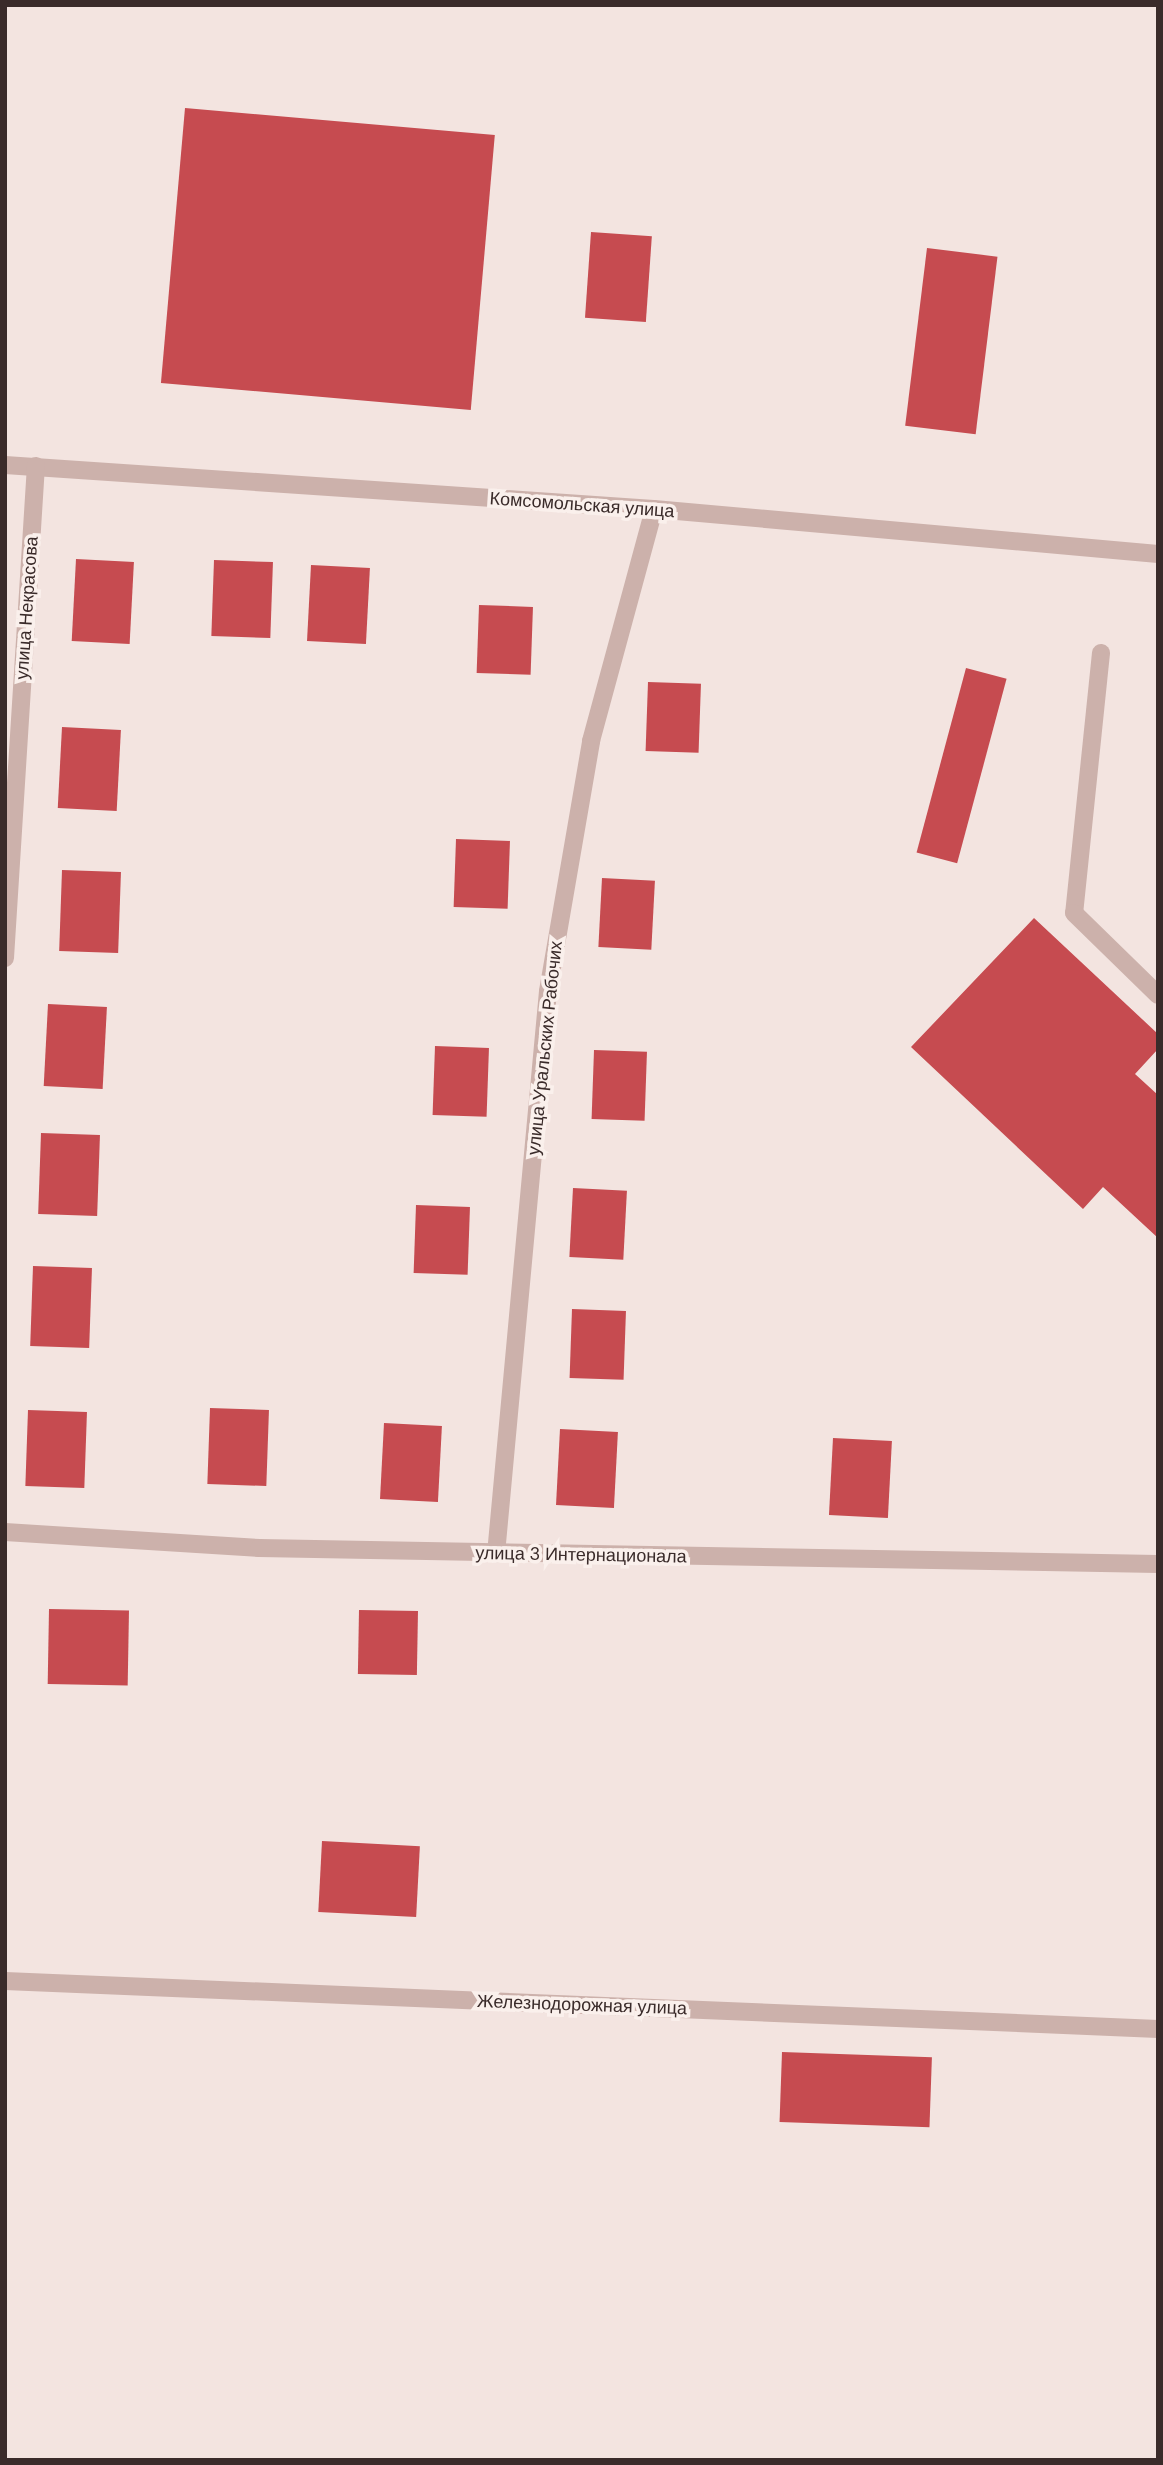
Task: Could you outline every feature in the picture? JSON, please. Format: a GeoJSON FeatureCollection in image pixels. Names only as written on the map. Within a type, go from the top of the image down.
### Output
{"type":"FeatureCollection","features":[{"type":"Feature","properties":{"kind":"street","name":"Комсомольская улица"},"geometry":{"type":"LineString","coordinates":[[5,465],[654,509],[1158,554]]}},
{"type":"Feature","properties":{"kind":"street","name":"улица Некрасова"},"geometry":{"type":"LineString","coordinates":[[5,958],[36,466]]}},
{"type":"Feature","properties":{"kind":"street","name":"улица Уральских Рабочих"},"geometry":{"type":"LineString","coordinates":[[496,1554],[548,990],[592,741],[654,509]]}},
{"type":"Feature","properties":{"kind":"street"},"geometry":{"type":"LineString","coordinates":[[1101,653],[1074,913],[1158,995]]}},
{"type":"Feature","properties":{"kind":"street","name":"улица 3 Интернационала"},"geometry":{"type":"LineString","coordinates":[[5,1531],[496,1554],[1158,1564]]}},
{"type":"Feature","properties":{"kind":"street","name":"Железнодорожная улица"},"geometry":{"type":"LineString","coordinates":[[5,1981],[1158,2029]]}},
{"type":"Feature","properties":{"kind":"building"},"geometry":{"type":"Polygon","coordinates":[[[185,108],[495,135],[471,410],[161,383],[185,108]]]}},
{"type":"Feature","properties":{"kind":"building"},"geometry":{"type":"Polygon","coordinates":[[[591,232],[652,236],[646,322],[585,318],[591,232]]]}},
{"type":"Feature","properties":{"kind":"building"},"geometry":{"type":"Polygon","coordinates":[[[927,248],[997,257],[976,434],[905,426],[927,248]]]}},
{"type":"Feature","properties":{"kind":"building"},"geometry":{"type":"Polygon","coordinates":[[[76,559],[134,562],[130,644],[72,641],[76,559]]]}},
{"type":"Feature","properties":{"kind":"building"},"geometry":{"type":"Polygon","coordinates":[[[214,560],[273,562],[270,638],[211,636],[214,560]]]}},
{"type":"Feature","properties":{"kind":"building"},"geometry":{"type":"Polygon","coordinates":[[[311,565],[370,568],[366,644],[307,641],[311,565]]]}},
{"type":"Feature","properties":{"kind":"building"},"geometry":{"type":"Polygon","coordinates":[[[479,605],[533,607],[531,675],[477,673],[479,605]]]}},
{"type":"Feature","properties":{"kind":"building"},"geometry":{"type":"Polygon","coordinates":[[[966,668],[1007,679],[957,863],[917,852],[966,668]]]}},
{"type":"Feature","properties":{"kind":"building"},"geometry":{"type":"Polygon","coordinates":[[[648,682],[701,684],[699,753],[646,751],[648,682]]]}},
{"type":"Feature","properties":{"kind":"building"},"geometry":{"type":"Polygon","coordinates":[[[62,727],[121,730],[117,811],[58,808],[62,727]]]}},
{"type":"Feature","properties":{"kind":"building"},"geometry":{"type":"Polygon","coordinates":[[[456,839],[510,841],[508,909],[454,907],[456,839]]]}},
{"type":"Feature","properties":{"kind":"building"},"geometry":{"type":"Polygon","coordinates":[[[62,870],[121,872],[118,953],[59,951],[62,870]]]}},
{"type":"Feature","properties":{"kind":"building"},"geometry":{"type":"Polygon","coordinates":[[[602,878],[655,881],[651,950],[598,947],[602,878]]]}},
{"type":"Feature","properties":{"kind":"building"},"geometry":{"type":"Polygon","coordinates":[[[1034,918],[1158,1034],[1158,1049],[1135,1074],[1158,1095],[1158,1238],[1103,1187],[1083,1209],[911,1047],[1034,918]]]}},
{"type":"Feature","properties":{"kind":"building"},"geometry":{"type":"Polygon","coordinates":[[[48,1004],[107,1007],[103,1089],[44,1086],[48,1004]]]}},
{"type":"Feature","properties":{"kind":"building"},"geometry":{"type":"Polygon","coordinates":[[[435,1046],[489,1048],[487,1117],[433,1115],[435,1046]]]}},
{"type":"Feature","properties":{"kind":"building"},"geometry":{"type":"Polygon","coordinates":[[[594,1050],[647,1052],[645,1121],[592,1119],[594,1050]]]}},
{"type":"Feature","properties":{"kind":"building"},"geometry":{"type":"Polygon","coordinates":[[[41,1133],[100,1135],[97,1216],[38,1214],[41,1133]]]}},
{"type":"Feature","properties":{"kind":"building"},"geometry":{"type":"Polygon","coordinates":[[[573,1188],[627,1191],[623,1260],[569,1257],[573,1188]]]}},
{"type":"Feature","properties":{"kind":"building"},"geometry":{"type":"Polygon","coordinates":[[[416,1205],[470,1207],[468,1275],[414,1273],[416,1205]]]}},
{"type":"Feature","properties":{"kind":"building"},"geometry":{"type":"Polygon","coordinates":[[[33,1266],[92,1268],[89,1348],[30,1346],[33,1266]]]}},
{"type":"Feature","properties":{"kind":"building"},"geometry":{"type":"Polygon","coordinates":[[[572,1309],[626,1311],[624,1380],[570,1378],[572,1309]]]}},
{"type":"Feature","properties":{"kind":"building"},"geometry":{"type":"Polygon","coordinates":[[[210,1408],[269,1410],[266,1486],[207,1484],[210,1408]]]}},
{"type":"Feature","properties":{"kind":"building"},"geometry":{"type":"Polygon","coordinates":[[[28,1410],[87,1412],[84,1488],[25,1486],[28,1410]]]}},
{"type":"Feature","properties":{"kind":"building"},"geometry":{"type":"Polygon","coordinates":[[[384,1423],[442,1426],[438,1502],[380,1499],[384,1423]]]}},
{"type":"Feature","properties":{"kind":"building"},"geometry":{"type":"Polygon","coordinates":[[[560,1429],[618,1432],[614,1508],[556,1505],[560,1429]]]}},
{"type":"Feature","properties":{"kind":"building"},"geometry":{"type":"Polygon","coordinates":[[[833,1438],[892,1441],[888,1518],[829,1515],[833,1438]]]}},
{"type":"Feature","properties":{"kind":"building"},"geometry":{"type":"Polygon","coordinates":[[[49,1609],[129,1610],[128,1685],[48,1684],[49,1609]]]}},
{"type":"Feature","properties":{"kind":"building"},"geometry":{"type":"Polygon","coordinates":[[[359,1610],[418,1611],[417,1675],[358,1674],[359,1610]]]}},
{"type":"Feature","properties":{"kind":"building"},"geometry":{"type":"Polygon","coordinates":[[[322,1841],[420,1846],[416,1917],[318,1912],[322,1841]]]}},
{"type":"Feature","properties":{"kind":"building"},"geometry":{"type":"Polygon","coordinates":[[[782,2052],[932,2057],[929,2127],[780,2122],[782,2052]]]}}]}
